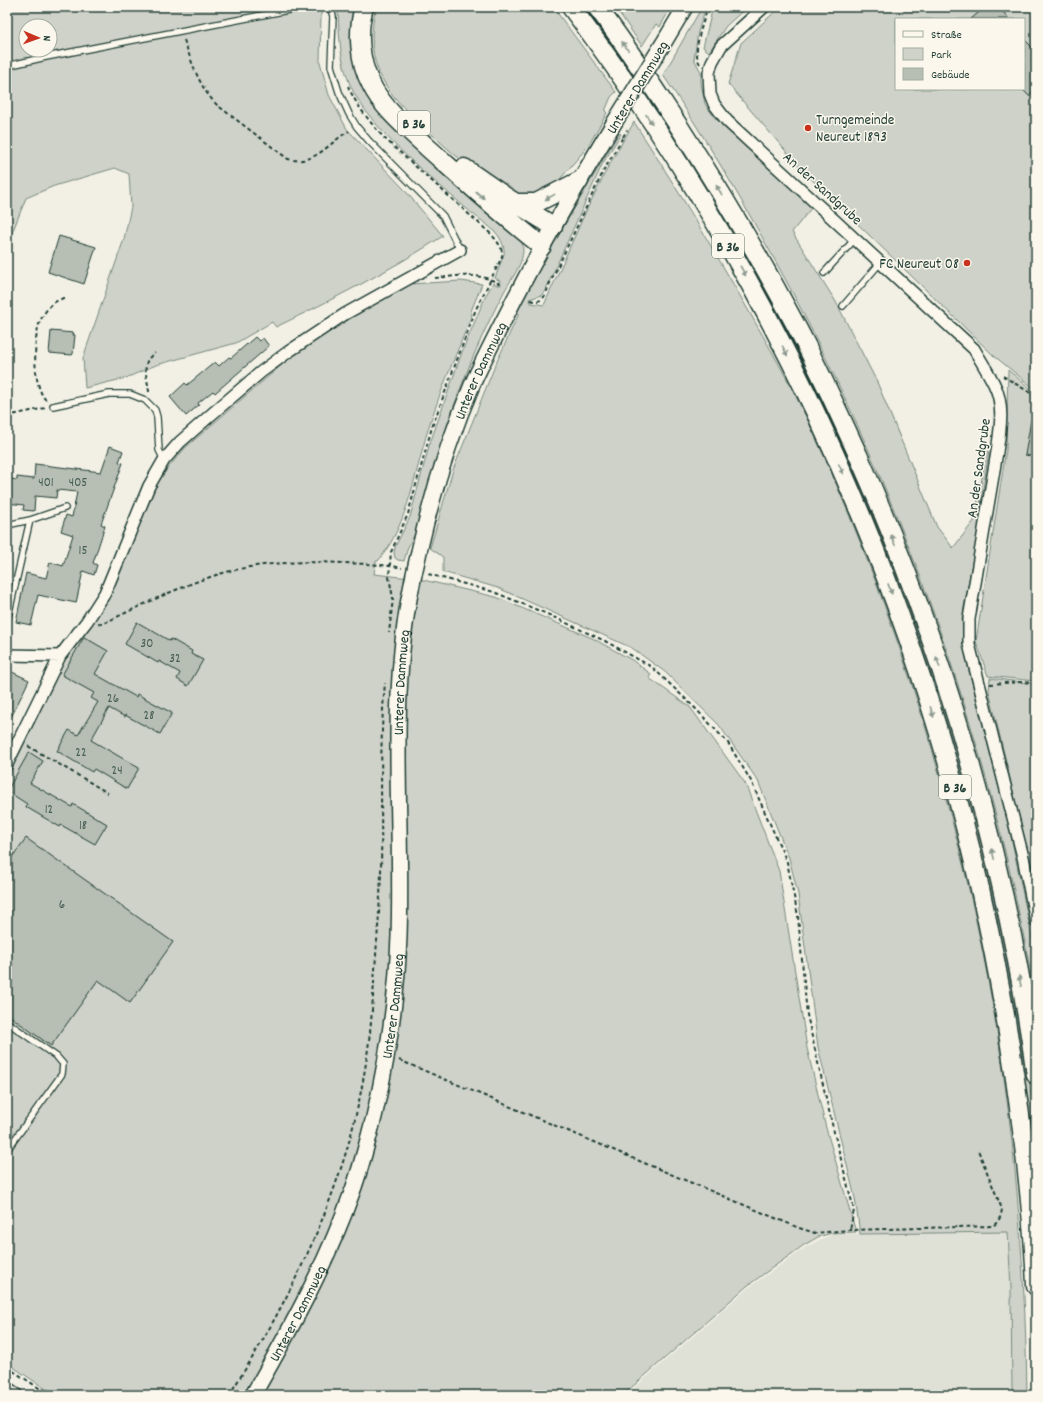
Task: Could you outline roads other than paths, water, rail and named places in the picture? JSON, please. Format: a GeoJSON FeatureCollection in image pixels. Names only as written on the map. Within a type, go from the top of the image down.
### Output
{"type":"FeatureCollection","features":[{"type":"Feature","properties":{"kind":"highway"},"geometry":{"type":"LineString","coordinates":[[364,7],[360,29],[362,56],[371,84],[380,99],[400,122],[467,184],[542,246]]}},
{"type":"Feature","properties":{"kind":"highway","name":"B 36"},"geometry":{"type":"LineString","coordinates":[[372,7],[367,42],[370,57],[378,79],[389,97],[406,116],[464,168],[506,197],[553,226]]}},
{"type":"Feature","properties":{"kind":"highway","name":"B 36"},"geometry":{"type":"LineString","coordinates":[[559,7],[582,36],[603,52]]}},
{"type":"Feature","properties":{"kind":"highway","name":"B 36"},"geometry":{"type":"LineString","coordinates":[[571,7],[687,176],[768,316],[815,410],[858,507],[902,621],[942,743],[961,809],[989,927],[1009,1034],[1023,1135],[1036,1286]]}},
{"type":"Feature","properties":{"kind":"highway","name":"B 36"},"geometry":{"type":"LineString","coordinates":[[597,7],[646,76],[700,159],[763,265],[794,322],[834,403],[879,503],[936,654],[964,741],[981,801],[1009,920],[1030,1032],[1036,1075]]}},
{"type":"Feature","properties":{"kind":"highway"},"geometry":{"type":"LineString","coordinates":[[518,203],[536,203],[579,181]]}},
{"type":"Feature","properties":{"kind":"main road","name":"Unterer Dammweg"},"geometry":{"type":"LineString","coordinates":[[253,1395],[304,1302],[341,1222],[366,1150],[387,1055],[397,978],[399,935],[400,882],[398,743],[400,675],[407,614],[415,570],[426,524],[447,452],[472,385],[542,246],[579,181],[685,7]]}},
{"type":"Feature","properties":{"kind":"street","name":"An der Sandgrube"},"geometry":{"type":"LineString","coordinates":[[764,7],[721,46],[712,62],[709,73],[710,94],[719,113],[974,349],[995,385],[998,395],[1001,425],[969,619],[969,644],[1023,857],[1036,921]]}},
{"type":"Feature","properties":{"kind":"street"},"geometry":{"type":"LineString","coordinates":[[7,764],[60,656],[87,621],[105,593],[149,486],[164,460],[180,442],[213,413],[261,372],[288,352],[345,314],[460,250]]}},
{"type":"Feature","properties":{"kind":"street"},"geometry":{"type":"LineString","coordinates":[[7,655],[60,656]]}},
{"type":"Feature","properties":{"kind":"street"},"geometry":{"type":"LineString","coordinates":[[7,1389],[15,1395]]}},
{"type":"Feature","properties":{"kind":"lane"},"geometry":{"type":"LineString","coordinates":[[7,66],[46,57],[304,7]]}},
{"type":"Feature","properties":{"kind":"lane"},"geometry":{"type":"LineString","coordinates":[[330,7],[333,16],[331,60],[333,74],[344,104],[357,127],[369,141],[443,216],[460,250]]}},
{"type":"Feature","properties":{"kind":"lane"},"geometry":{"type":"LineString","coordinates":[[824,274],[855,239]]}},
{"type":"Feature","properties":{"kind":"lane"},"geometry":{"type":"LineString","coordinates":[[843,306],[881,262]]}},
{"type":"Feature","properties":{"kind":"lane"},"geometry":{"type":"LineString","coordinates":[[53,406],[83,401],[109,394],[130,394],[139,397],[156,410],[159,450],[164,460]]}},
{"type":"Feature","properties":{"kind":"lane"},"geometry":{"type":"LineString","coordinates":[[7,525],[30,520],[65,508]]}},
{"type":"Feature","properties":{"kind":"lane"},"geometry":{"type":"LineString","coordinates":[[7,621],[30,520]]}},
{"type":"Feature","properties":{"kind":"lane"},"geometry":{"type":"LineString","coordinates":[[7,1022],[57,1057],[63,1064],[62,1074],[7,1150]]}},
{"type":"Feature","properties":{"kind":"place","name":"Turngemeinde Neureut 1893"},"geometry":{"type":"Point","coordinates":[808,128]}},
{"type":"Feature","properties":{"kind":"place","name":"FC Neureut 08"},"geometry":{"type":"Point","coordinates":[967,263]}}]}
